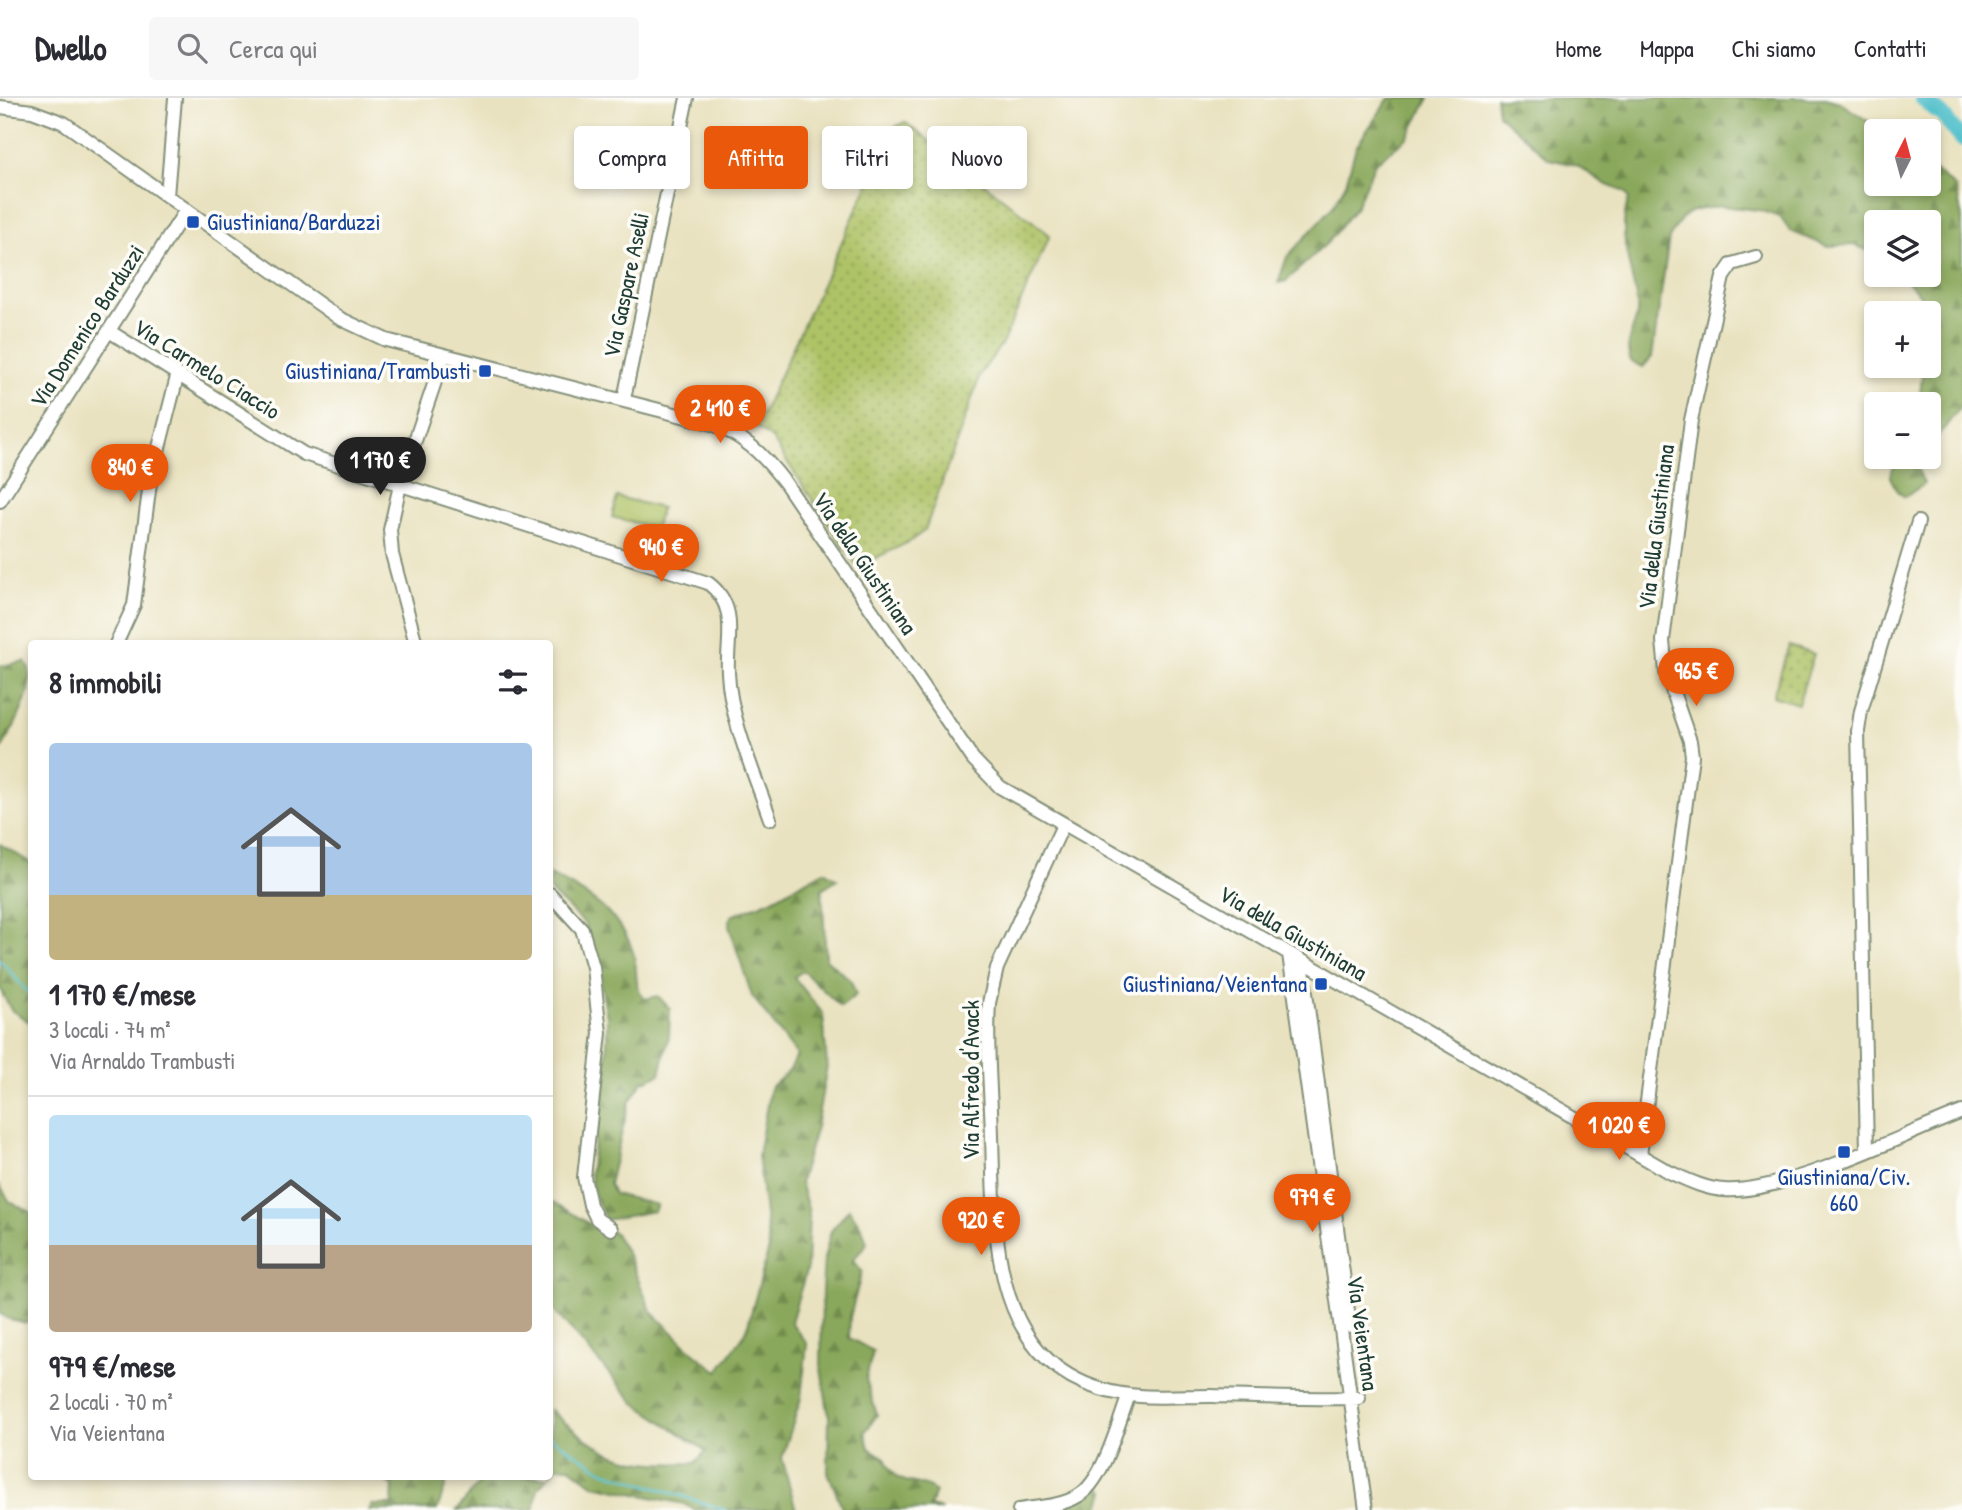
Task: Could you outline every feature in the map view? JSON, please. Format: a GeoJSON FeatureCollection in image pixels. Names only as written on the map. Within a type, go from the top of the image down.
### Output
{"type":"FeatureCollection","features":[{"type":"Feature","properties":{"kind":"street"},"geometry":{"type":"LineString","coordinates":[[167,196],[175,98]]}},
{"type":"Feature","properties":{"kind":"street","name":"Via Gaspare Aselli"},"geometry":{"type":"LineString","coordinates":[[624,399],[687,98]]}},
{"type":"Feature","properties":{"kind":"street","name":"Via della Giustiniana"},"geometry":{"type":"LineString","coordinates":[[0,107],[32,111],[58,120],[351,326],[386,340],[624,399],[722,428],[758,450],[786,484],[979,767],[1009,793],[1640,1155],[1697,1184],[1733,1191],[1796,1177],[1962,1112]]}},
{"type":"Feature","properties":{"kind":"street","name":"Via Domenico Barduzzi"},"geometry":{"type":"LineString","coordinates":[[0,501],[186,209]]}},
{"type":"Feature","properties":{"kind":"street","name":"Via della Giustiniana"},"geometry":{"type":"LineString","coordinates":[[1640,1155],[1692,752],[1666,672],[1664,628],[1691,420],[1723,277],[1736,262],[1756,257]]}},
{"type":"Feature","properties":{"kind":"street","name":"Via Carmelo Ciaccio"},"geometry":{"type":"LineString","coordinates":[[109,331],[177,377],[304,454],[693,576],[715,588],[725,601],[730,617],[729,684],[770,819]]}},
{"type":"Feature","properties":{"kind":"street"},"geometry":{"type":"LineString","coordinates":[[415,640],[390,543],[391,521],[400,485],[444,355]]}},
{"type":"Feature","properties":{"kind":"street"},"geometry":{"type":"LineString","coordinates":[[118,640],[134,605],[150,483],[177,377]]}},
{"type":"Feature","properties":{"kind":"street"},"geometry":{"type":"LineString","coordinates":[[1867,1150],[1858,730],[1861,711],[1918,522]]}},
{"type":"Feature","properties":{"kind":"street","name":"Via Alfredo d'Avack"},"geometry":{"type":"LineString","coordinates":[[1063,825],[997,968],[991,993],[988,1027],[996,1243],[1008,1298],[1019,1321],[1039,1349],[1078,1380],[1129,1395],[1355,1398]]}},
{"type":"Feature","properties":{"kind":"street"},"geometry":{"type":"LineString","coordinates":[[553,897],[582,929],[593,967],[600,1033],[584,1177],[590,1205],[597,1219],[611,1229]]}},
{"type":"Feature","properties":{"kind":"street","name":"Via Veientana"},"geometry":{"type":"LineString","coordinates":[[1289,954],[1355,1398],[1375,1510]]}},
{"type":"Feature","properties":{"kind":"street","name":"Via Veientana"},"geometry":{"type":"LineString","coordinates":[[1302,962],[1366,1510]]}},
{"type":"Feature","properties":{"kind":"street"},"geometry":{"type":"LineString","coordinates":[[1020,1510],[1065,1501],[1085,1491],[1106,1456],[1129,1395]]}},
{"type":"Feature","properties":{"kind":"green space"},"geometry":{"type":"Polygon","coordinates":[[[1389,98],[1429,98],[1408,137],[1375,163],[1356,207],[1327,243],[1286,281],[1278,283],[1287,257],[1332,208],[1346,183],[1356,147],[1389,98]]]}},
{"type":"Feature","properties":{"kind":"green space"},"geometry":{"type":"Polygon","coordinates":[[[1496,98],[1826,98],[1839,102],[1865,119],[1864,196],[1941,196],[1941,176],[1956,188],[1962,217],[1962,404],[1959,409],[1941,432],[1941,392],[1920,392],[1922,378],[1941,378],[1941,301],[1921,301],[1920,295],[1913,287],[1941,287],[1941,210],[1864,210],[1864,249],[1855,245],[1827,246],[1790,231],[1780,217],[1759,210],[1720,206],[1692,211],[1681,219],[1669,238],[1652,357],[1643,367],[1631,362],[1628,347],[1637,312],[1624,238],[1625,211],[1629,198],[1625,192],[1607,185],[1576,165],[1549,159],[1498,114],[1496,98]]]}},
{"type":"Feature","properties":{"kind":"green space"},"geometry":{"type":"Polygon","coordinates":[[[913,128],[927,139],[927,189],[991,189],[1050,235],[1003,342],[981,373],[925,530],[911,541],[857,567],[772,439],[756,427],[866,189],[913,189],[913,128]]]}},
{"type":"Feature","properties":{"kind":"green space"},"geometry":{"type":"Polygon","coordinates":[[[1893,469],[1918,469],[1924,484],[1905,497],[1897,491],[1890,477],[1893,469]]]}},
{"type":"Feature","properties":{"kind":"green space"},"geometry":{"type":"Polygon","coordinates":[[[617,497],[661,508],[655,528],[612,517],[617,497]]]}},
{"type":"Feature","properties":{"kind":"green space"},"geometry":{"type":"Polygon","coordinates":[[[1789,646],[1814,654],[1798,704],[1773,696],[1789,646]]]}},
{"type":"Feature","properties":{"kind":"green space"},"geometry":{"type":"Polygon","coordinates":[[[25,661],[28,668],[28,693],[18,719],[0,751],[0,666],[25,661]]]}},
{"type":"Feature","properties":{"kind":"green space"},"geometry":{"type":"Polygon","coordinates":[[[0,844],[28,861],[28,1021],[11,1010],[0,989],[0,844]]]}},
{"type":"Feature","properties":{"kind":"green space"},"geometry":{"type":"Polygon","coordinates":[[[824,871],[837,879],[822,889],[826,959],[851,981],[856,995],[841,1007],[803,971],[794,977],[823,1014],[827,1066],[816,1127],[800,1182],[809,1212],[807,1268],[791,1322],[807,1344],[801,1398],[782,1458],[796,1510],[695,1510],[684,1504],[594,1485],[570,1467],[557,1467],[553,1472],[553,1412],[586,1439],[631,1460],[670,1464],[695,1463],[706,1451],[635,1403],[553,1309],[553,1202],[588,1223],[614,1232],[627,1253],[651,1311],[695,1354],[718,1371],[746,1332],[769,1248],[758,1155],[770,1088],[790,1070],[797,1055],[752,996],[729,926],[731,916],[771,900],[824,871]]]}},
{"type":"Feature","properties":{"kind":"green space"},"geometry":{"type":"Polygon","coordinates":[[[553,877],[600,905],[620,926],[633,952],[641,994],[645,999],[658,996],[670,1009],[669,1036],[660,1074],[642,1082],[629,1103],[609,1184],[614,1194],[657,1205],[654,1211],[606,1220],[594,1195],[590,1173],[607,1051],[607,1017],[594,948],[584,923],[553,894],[553,877]]]}},
{"type":"Feature","properties":{"kind":"green space"},"geometry":{"type":"Polygon","coordinates":[[[0,1186],[10,1202],[28,1211],[28,1322],[9,1319],[0,1314],[0,1186]]]}},
{"type":"Feature","properties":{"kind":"green space"},"geometry":{"type":"Polygon","coordinates":[[[849,1209],[862,1228],[867,1243],[853,1260],[862,1271],[850,1317],[849,1338],[873,1351],[866,1379],[877,1415],[865,1432],[869,1448],[885,1458],[890,1469],[900,1479],[927,1486],[935,1491],[930,1507],[942,1510],[843,1510],[828,1472],[829,1417],[821,1368],[824,1259],[831,1231],[849,1209]]]}},
{"type":"Feature","properties":{"kind":"green space"},"geometry":{"type":"Polygon","coordinates":[[[383,1480],[448,1480],[437,1510],[369,1510],[372,1505],[392,1505],[393,1485],[383,1480]]]}},
{"type":"Feature","properties":{"kind":"green space"},"geometry":{"type":"Polygon","coordinates":[[[482,1480],[545,1480],[538,1488],[534,1510],[457,1510],[482,1480]]]}},
{"type":"Feature","properties":{"kind":"green space"},"geometry":{"type":"Polygon","coordinates":[[[1099,1485],[1105,1491],[1101,1504],[1095,1510],[1036,1510],[1075,1500],[1099,1485]]]}},
{"type":"Feature","properties":{"kind":"waterway"},"geometry":{"type":"LineString","coordinates":[[1922,98],[1942,115],[1962,139]]}},
{"type":"Feature","properties":{"kind":"waterway"},"geometry":{"type":"LineString","coordinates":[[0,960],[28,992]]}},
{"type":"Feature","properties":{"kind":"waterway"},"geometry":{"type":"LineString","coordinates":[[553,1439],[603,1471],[725,1510]]}},
{"type":"Feature","properties":{"kind":"place","name":"Giustiniana/Barduzzi"},"geometry":{"type":"Point","coordinates":[193,222]}},
{"type":"Feature","properties":{"kind":"place","name":"Giustiniana/Trambusti"},"geometry":{"type":"Point","coordinates":[485,371]}},
{"type":"Feature","properties":{"kind":"place","name":"Giustiniana/Veientana"},"geometry":{"type":"Point","coordinates":[1321,984]}},
{"type":"Feature","properties":{"kind":"place","name":"Giustiniana/Civ. 660"},"geometry":{"type":"Point","coordinates":[1844,1152]}}]}
